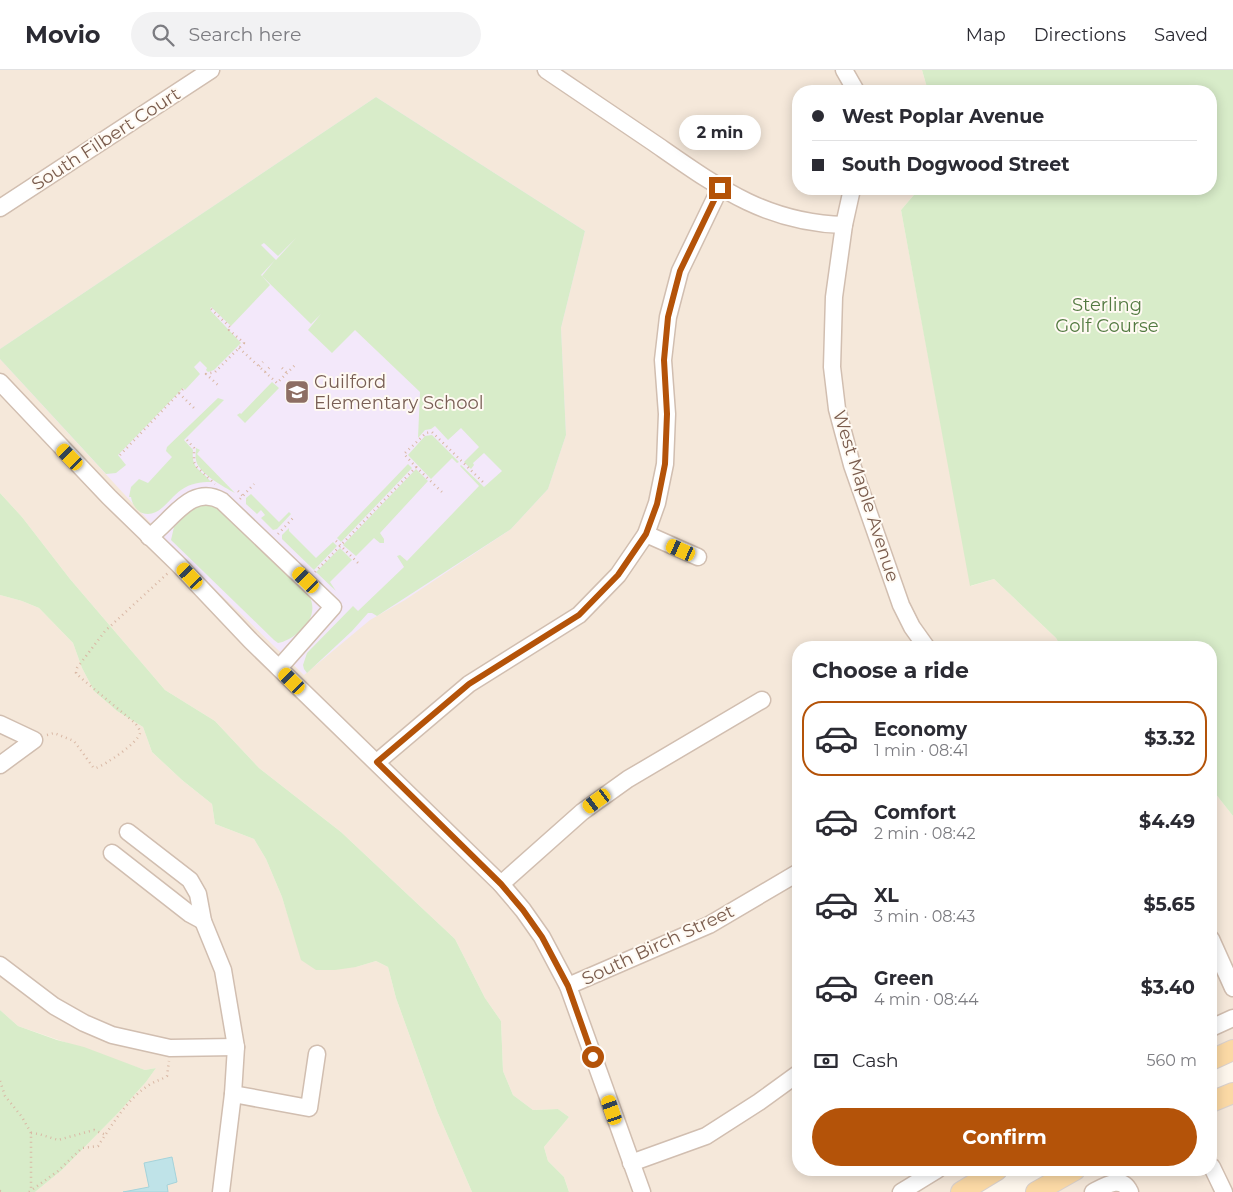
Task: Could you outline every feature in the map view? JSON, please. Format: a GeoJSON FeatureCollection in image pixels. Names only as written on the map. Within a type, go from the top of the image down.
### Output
{"type":"FeatureCollection","features":[{"type":"Feature","properties":{"kind":"main road"},"geometry":{"type":"LineString","coordinates":[[1217,1057],[1233,1050]]}},
{"type":"Feature","properties":{"kind":"main road"},"geometry":{"type":"LineString","coordinates":[[1217,1099],[1233,1092]]}},
{"type":"Feature","properties":{"kind":"main road"},"geometry":{"type":"LineString","coordinates":[[961,1192],[987,1176]]}},
{"type":"Feature","properties":{"kind":"main road"},"geometry":{"type":"LineString","coordinates":[[1036,1192],[1064,1176]]}},
{"type":"Feature","properties":{"kind":"street","name":"South Filbert Court"},"geometry":{"type":"LineString","coordinates":[[0,208],[211,70]]}},
{"type":"Feature","properties":{"kind":"street"},"geometry":{"type":"LineString","coordinates":[[546,70],[720,188],[755,206],[792,219],[844,225]]}},
{"type":"Feature","properties":{"kind":"street"},"geometry":{"type":"LineString","coordinates":[[844,70],[853,85]]}},
{"type":"Feature","properties":{"kind":"street"},"geometry":{"type":"LineString","coordinates":[[377,762],[469,684],[579,615],[618,575],[646,534],[657,504],[665,464],[667,414],[664,360],[668,317],[680,271],[720,188]]}},
{"type":"Feature","properties":{"kind":"street","name":"West Maple Avenue"},"geometry":{"type":"LineString","coordinates":[[851,195],[844,225],[834,297],[832,367],[838,409],[852,465],[901,605],[912,627],[923,641]]}},
{"type":"Feature","properties":{"kind":"street"},"geometry":{"type":"LineString","coordinates":[[0,382],[109,497],[178,564],[279,668],[501,884],[523,910],[542,937],[568,986],[642,1192]]}},
{"type":"Feature","properties":{"kind":"street"},"geometry":{"type":"LineString","coordinates":[[149,537],[160,530],[192,498],[204,495],[214,496],[222,501],[334,607],[279,668]]}},
{"type":"Feature","properties":{"kind":"street"},"geometry":{"type":"LineString","coordinates":[[646,534],[698,557]]}},
{"type":"Feature","properties":{"kind":"street"},"geometry":{"type":"LineString","coordinates":[[501,884],[582,812],[628,779],[762,700]]}},
{"type":"Feature","properties":{"kind":"street"},"geometry":{"type":"LineString","coordinates":[[0,724],[34,740]]}},
{"type":"Feature","properties":{"kind":"street"},"geometry":{"type":"LineString","coordinates":[[0,763],[34,740]]}},
{"type":"Feature","properties":{"kind":"street"},"geometry":{"type":"LineString","coordinates":[[128,832],[190,880],[198,894],[203,921],[223,970],[236,1048],[233,1094],[221,1192]]}},
{"type":"Feature","properties":{"kind":"street"},"geometry":{"type":"LineString","coordinates":[[112,853],[190,914],[203,921]]}},
{"type":"Feature","properties":{"kind":"street","name":"South Birch Street"},"geometry":{"type":"LineString","coordinates":[[568,986],[709,925],[792,876]]}},
{"type":"Feature","properties":{"kind":"street"},"geometry":{"type":"LineString","coordinates":[[1217,952],[1233,988]]}},
{"type":"Feature","properties":{"kind":"street"},"geometry":{"type":"LineString","coordinates":[[0,965],[54,1006],[84,1023],[112,1035],[170,1048],[236,1048]]}},
{"type":"Feature","properties":{"kind":"street"},"geometry":{"type":"LineString","coordinates":[[1217,1025],[1233,1018]]}},
{"type":"Feature","properties":{"kind":"street"},"geometry":{"type":"LineString","coordinates":[[233,1094],[309,1108],[317,1054]]}},
{"type":"Feature","properties":{"kind":"street"},"geometry":{"type":"LineString","coordinates":[[631,1163],[706,1136],[792,1078]]}},
{"type":"Feature","properties":{"kind":"street"},"geometry":{"type":"LineString","coordinates":[[901,1192],[927,1176]]}},
{"type":"Feature","properties":{"kind":"street"},"geometry":{"type":"LineString","coordinates":[[1216,1176],[1224,1192]]}},
{"type":"Feature","properties":{"kind":"street"},"geometry":{"type":"LineString","coordinates":[[1093,1192],[1113,1182],[1126,1187]]}},
{"type":"Feature","properties":{"kind":"path"},"geometry":{"type":"LineString","coordinates":[[211,309],[244,343],[215,372],[206,374],[218,385]]}},
{"type":"Feature","properties":{"kind":"path"},"geometry":{"type":"LineString","coordinates":[[239,348],[277,384],[295,365]]}},
{"type":"Feature","properties":{"kind":"path"},"geometry":{"type":"LineString","coordinates":[[259,366],[263,362]]}},
{"type":"Feature","properties":{"kind":"path"},"geometry":{"type":"LineString","coordinates":[[265,372],[270,367]]}},
{"type":"Feature","properties":{"kind":"path"},"geometry":{"type":"LineString","coordinates":[[282,368],[287,373]]}},
{"type":"Feature","properties":{"kind":"path"},"geometry":{"type":"LineString","coordinates":[[120,454],[183,389]]}},
{"type":"Feature","properties":{"kind":"path"},"geometry":{"type":"LineString","coordinates":[[179,393],[194,408]]}},
{"type":"Feature","properties":{"kind":"path"},"geometry":{"type":"LineString","coordinates":[[443,493],[404,454],[426,433],[432,432],[484,483]]}},
{"type":"Feature","properties":{"kind":"path"},"geometry":{"type":"LineString","coordinates":[[187,440],[194,448],[194,462],[216,485]]}},
{"type":"Feature","properties":{"kind":"path"},"geometry":{"type":"LineString","coordinates":[[308,567],[314,573],[416,467]]}},
{"type":"Feature","properties":{"kind":"path"},"geometry":{"type":"LineString","coordinates":[[238,491],[243,496]]}},
{"type":"Feature","properties":{"kind":"path"},"geometry":{"type":"LineString","coordinates":[[239,500],[245,506]]}},
{"type":"Feature","properties":{"kind":"path"},"geometry":{"type":"LineString","coordinates":[[280,540],[276,536],[294,517]]}},
{"type":"Feature","properties":{"kind":"path"},"geometry":{"type":"LineString","coordinates":[[336,541],[360,565]]}},
{"type":"Feature","properties":{"kind":"path"},"geometry":{"type":"LineString","coordinates":[[34,740],[54,733],[74,741],[93,767],[96,768],[113,758],[136,739],[140,734],[135,722],[81,678],[76,673],[77,668],[105,631],[178,564]]}},
{"type":"Feature","properties":{"kind":"path"},"geometry":{"type":"LineString","coordinates":[[30,1191],[58,1171],[82,1148],[98,1146],[119,1115],[137,1095],[147,1086],[167,1076]]}},
{"type":"Feature","properties":{"kind":"path"},"geometry":{"type":"LineString","coordinates":[[0,1081],[5,1096],[22,1117],[31,1133],[30,1191]]}},
{"type":"Feature","properties":{"kind":"path"},"geometry":{"type":"LineString","coordinates":[[31,1133],[58,1140],[94,1130],[106,1135]]}},
{"type":"Feature","properties":{"kind":"path"},"geometry":{"type":"LineString","coordinates":[[0,1191],[4,1192]]}},
{"type":"Feature","properties":{"kind":"shaded area"},"geometry":{"type":"Polygon","coordinates":[[[0,70],[922,70],[926,85],[792,85],[792,195],[914,195],[901,210],[971,586],[994,579],[1058,641],[792,641],[792,1176],[987,1176],[961,1192],[569,1192],[564,1177],[548,1161],[544,1147],[569,1117],[558,1109],[533,1110],[513,1095],[503,1071],[501,1021],[485,998],[455,939],[341,832],[259,768],[215,721],[165,690],[70,579],[22,517],[0,493],[0,70]]]}},
{"type":"Feature","properties":{"kind":"shaded area","name":"Guilford Elementary School"},"geometry":{"type":"Polygon","coordinates":[[[376,97],[585,231],[561,328],[566,435],[548,489],[511,529],[405,600],[370,620],[304,675],[181,556],[0,359],[0,349],[376,97]]]}},
{"type":"Feature","properties":{"kind":"shaded area"},"geometry":{"type":"Polygon","coordinates":[[[0,595],[39,608],[73,643],[82,668],[94,691],[117,711],[143,727],[152,752],[182,780],[212,804],[215,824],[254,839],[266,859],[282,897],[302,960],[356,967],[376,961],[388,967],[396,998],[437,1111],[472,1192],[35,1192],[62,1170],[117,1114],[156,1068],[145,1070],[18,1026],[0,1010],[0,595]]]}},
{"type":"Feature","properties":{"kind":"shaded area"},"geometry":{"type":"Polygon","coordinates":[[[1217,796],[1233,816],[1233,1050],[1217,1057],[1217,796]]]}},
{"type":"Feature","properties":{"kind":"shaded area"},"geometry":{"type":"Polygon","coordinates":[[[1233,1093],[1233,1192],[1036,1192],[1064,1176],[1217,1176],[1217,1100],[1233,1093]]]}},
{"type":"Feature","properties":{"kind":"green space","name":"Sterling Golf Course"},"geometry":{"type":"Polygon","coordinates":[[[922,70],[1233,70],[1233,816],[1217,796],[1217,641],[1058,641],[994,579],[970,586],[901,210],[914,195],[1217,195],[1217,85],[926,85],[922,70]]]}},
{"type":"Feature","properties":{"kind":"green space","name":"Guilford Elementary School"},"geometry":{"type":"Polygon","coordinates":[[[376,97],[585,231],[561,328],[566,435],[548,489],[511,529],[377,616],[368,613],[352,631],[307,673],[303,665],[307,653],[353,606],[358,611],[404,567],[397,556],[400,555],[407,561],[479,486],[460,466],[484,487],[502,471],[484,453],[473,463],[474,465],[471,469],[464,462],[479,447],[461,428],[448,440],[435,426],[425,430],[418,438],[420,392],[355,330],[332,353],[308,330],[321,314],[311,324],[262,276],[275,260],[261,275],[270,285],[231,326],[211,307],[210,310],[241,343],[214,370],[208,372],[207,368],[200,361],[194,367],[200,374],[185,390],[183,388],[118,455],[126,465],[116,473],[106,474],[0,359],[0,349],[376,97]],[[296,238],[278,256],[264,243],[261,245],[276,260],[296,238]]]}},
{"type":"Feature","properties":{"kind":"green space"},"geometry":{"type":"Polygon","coordinates":[[[272,382],[279,388],[245,423],[237,415],[241,414],[272,382]]]}},
{"type":"Feature","properties":{"kind":"green space"},"geometry":{"type":"Polygon","coordinates":[[[218,398],[224,400],[184,440],[193,450],[195,465],[211,482],[196,483],[188,486],[154,513],[140,512],[132,502],[131,497],[129,497],[131,487],[139,479],[148,483],[172,457],[166,451],[167,447],[218,398]]]}},
{"type":"Feature","properties":{"kind":"green space"},"geometry":{"type":"Polygon","coordinates":[[[432,435],[459,462],[457,463],[452,458],[431,479],[408,455],[425,436],[432,435]]]}},
{"type":"Feature","properties":{"kind":"green space"},"geometry":{"type":"Polygon","coordinates":[[[196,448],[200,450],[197,454],[235,493],[201,470],[196,460],[196,448]]]}},
{"type":"Feature","properties":{"kind":"green space"},"geometry":{"type":"Polygon","coordinates":[[[408,464],[412,468],[341,542],[337,538],[408,464]]]}},
{"type":"Feature","properties":{"kind":"green space"},"geometry":{"type":"Polygon","coordinates":[[[416,469],[428,481],[380,533],[384,543],[380,543],[374,538],[356,556],[343,545],[416,469]]]}},
{"type":"Feature","properties":{"kind":"green space"},"geometry":{"type":"Polygon","coordinates":[[[0,493],[22,517],[70,579],[165,690],[215,721],[259,768],[341,832],[455,939],[485,998],[501,1021],[503,1071],[513,1095],[533,1110],[558,1109],[569,1117],[544,1147],[548,1161],[564,1177],[569,1192],[472,1192],[437,1111],[396,998],[388,967],[376,961],[356,967],[316,970],[301,960],[282,897],[266,859],[254,839],[215,824],[212,804],[182,780],[152,752],[143,727],[117,711],[94,691],[82,668],[73,643],[39,608],[0,595],[0,493]]]}},
{"type":"Feature","properties":{"kind":"green space"},"geometry":{"type":"Polygon","coordinates":[[[251,494],[279,522],[289,512],[291,514],[277,529],[273,530],[261,518],[265,515],[261,510],[257,514],[246,504],[246,498],[251,494]]]}},
{"type":"Feature","properties":{"kind":"green space"},"geometry":{"type":"Polygon","coordinates":[[[206,504],[220,509],[310,597],[312,612],[308,622],[294,636],[278,643],[274,640],[171,540],[174,527],[194,507],[206,504]]]}},
{"type":"Feature","properties":{"kind":"green space"},"geometry":{"type":"Polygon","coordinates":[[[289,528],[289,531],[316,558],[333,542],[337,546],[314,570],[282,539],[282,535],[289,528]]]}},
{"type":"Feature","properties":{"kind":"green space"},"geometry":{"type":"Polygon","coordinates":[[[340,548],[352,560],[330,582],[336,591],[316,572],[340,548]]]}},
{"type":"Feature","properties":{"kind":"green space"},"geometry":{"type":"Polygon","coordinates":[[[0,1010],[18,1026],[57,1040],[84,1047],[145,1070],[156,1068],[117,1114],[62,1170],[35,1192],[0,1192],[0,1010]]]}},
{"type":"Feature","properties":{"kind":"water"},"geometry":{"type":"Polygon","coordinates":[[[172,1157],[177,1182],[167,1185],[168,1192],[123,1192],[149,1187],[144,1163],[172,1157]]]}},
{"type":"Feature","properties":{"kind":"place","name":"Guilford Elementary School"},"geometry":{"type":"Point","coordinates":[297,392]}},
{"type":"Feature","properties":{"kind":"route"},"geometry":{"type":"LineString","coordinates":[[593,1057],[568,986],[542,937],[523,910],[501,884],[377,762],[469,684],[579,615],[618,575],[646,534],[657,504],[665,464],[667,414],[664,360],[668,317],[680,271],[720,188]]}}]}
